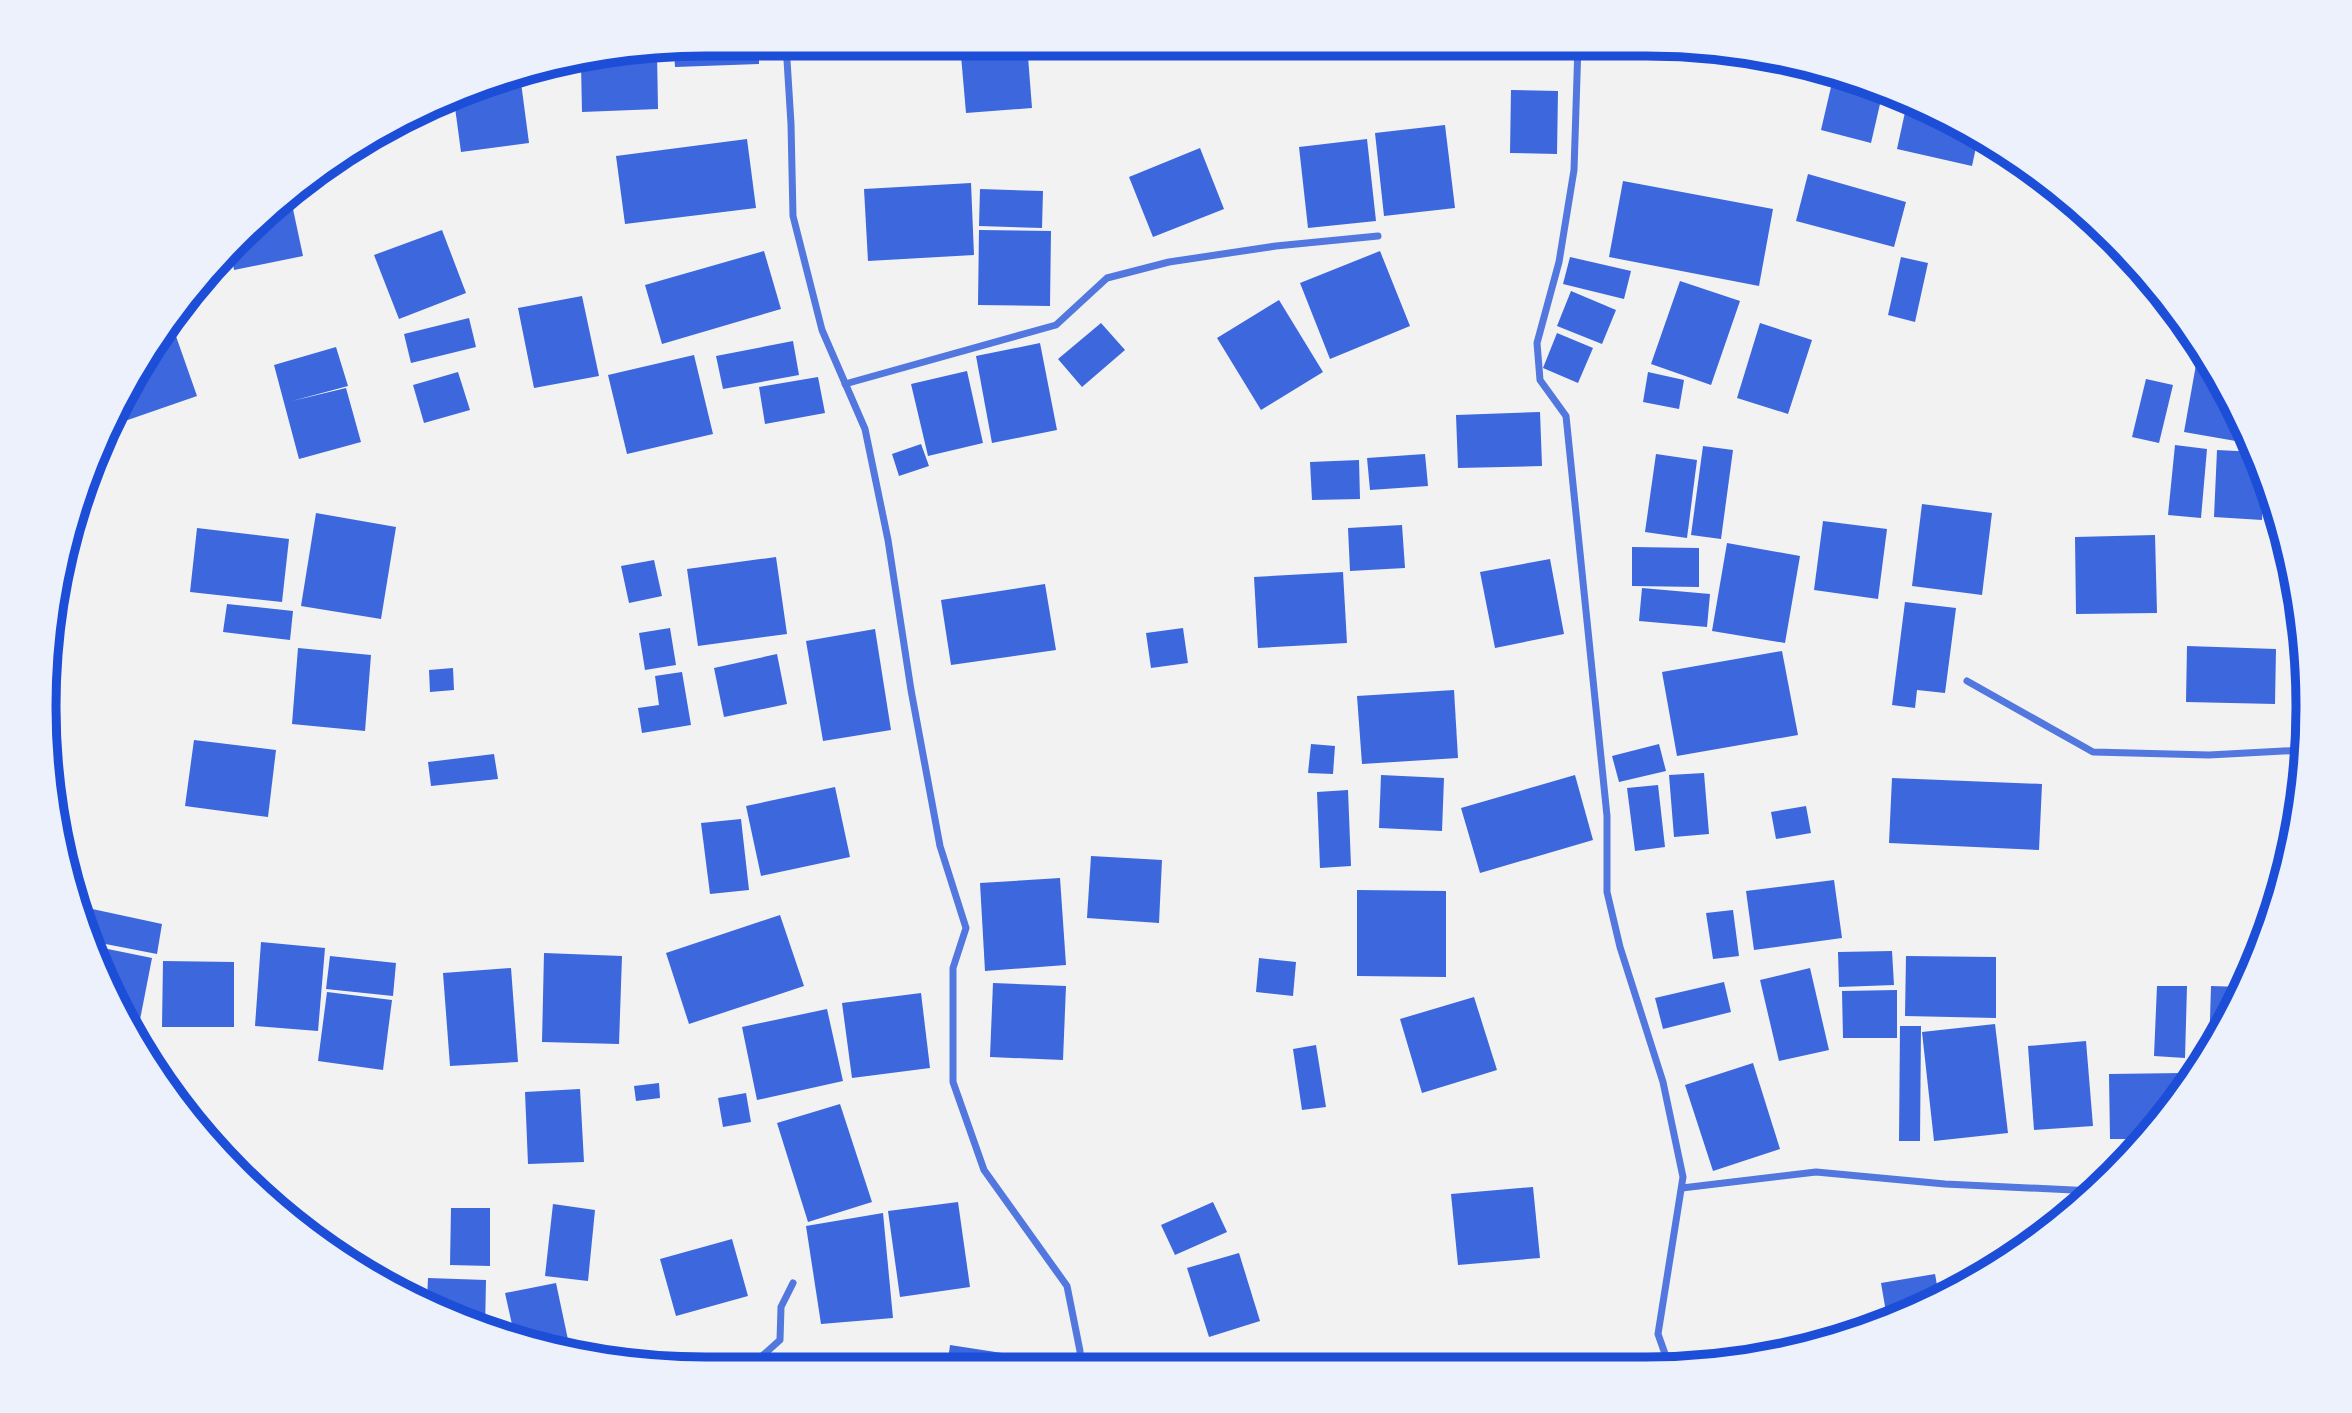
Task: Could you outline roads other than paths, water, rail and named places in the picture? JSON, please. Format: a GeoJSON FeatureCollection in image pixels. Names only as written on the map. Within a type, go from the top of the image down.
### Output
{"type":"FeatureCollection","features":[{"type":"Feature","properties":{"kind":"street"},"geometry":{"type":"LineString","coordinates":[[787,56],[793,216],[822,330],[865,429],[888,540],[911,690],[940,846],[966,928],[953,968],[953,1082],[984,1170],[1067,1286],[1080,1357]]}},
{"type":"Feature","properties":{"kind":"street"},"geometry":{"type":"LineString","coordinates":[[1578,56],[1574,170],[1559,262],[1537,343],[1540,380],[1566,416],[1607,817],[1606,892],[1620,947],[1662,1082],[1683,1177],[1658,1334],[1666,1357]]}},
{"type":"Feature","properties":{"kind":"street"},"geometry":{"type":"LineString","coordinates":[[845,384],[1056,325],[1107,278],[1169,262],[1276,246],[1378,236]]}},
{"type":"Feature","properties":{"kind":"street"},"geometry":{"type":"LineString","coordinates":[[1967,681],[2093,752],[2209,755],[2295,750]]}},
{"type":"Feature","properties":{"kind":"street"},"geometry":{"type":"LineString","coordinates":[[1682,1188],[1816,1172],[1945,1184],[2080,1190]]}},
{"type":"Feature","properties":{"kind":"street"},"geometry":{"type":"LineString","coordinates":[[761,1357],[780,1340],[781,1307],[793,1283]]}}]}
